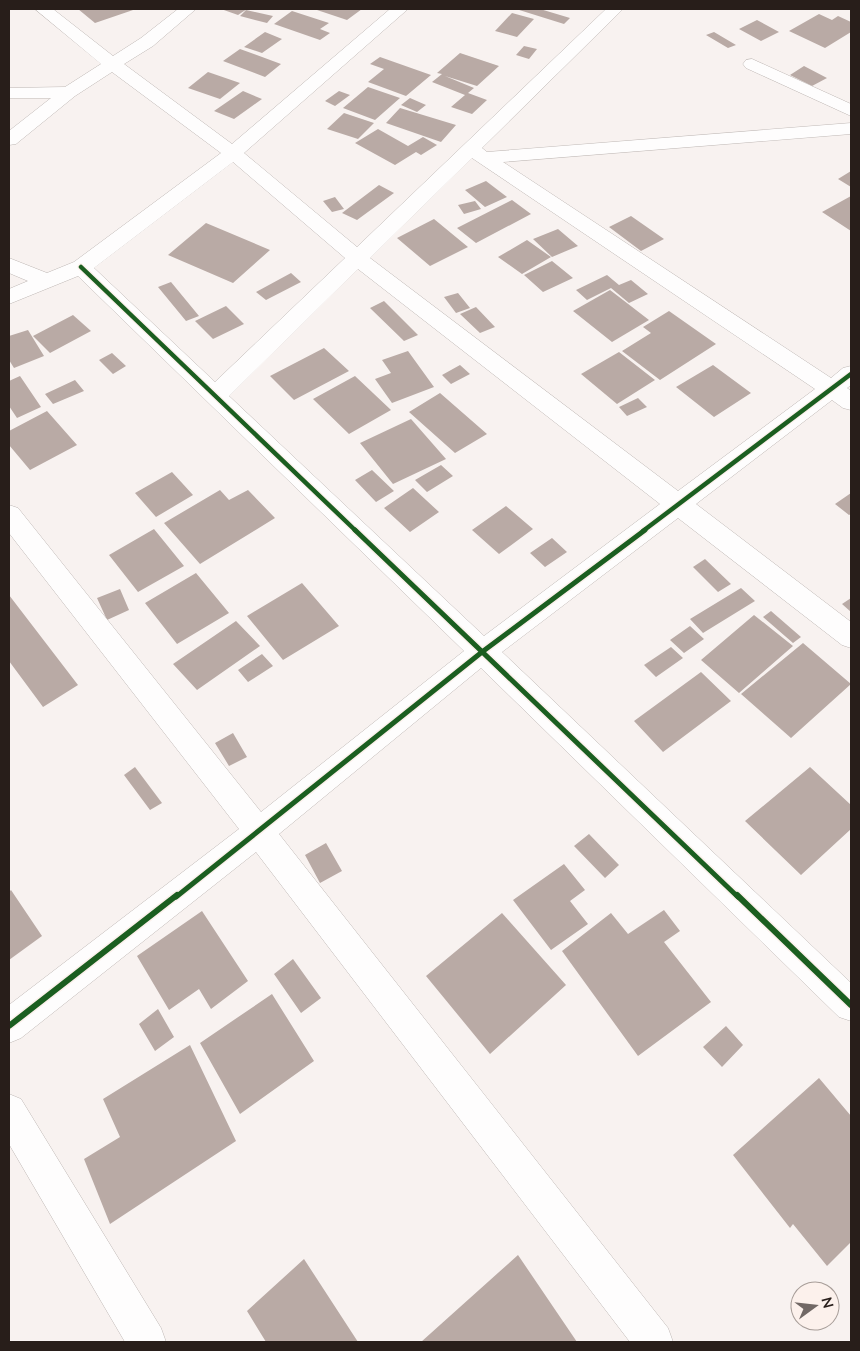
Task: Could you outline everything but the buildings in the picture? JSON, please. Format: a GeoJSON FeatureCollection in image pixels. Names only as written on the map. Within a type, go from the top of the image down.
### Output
{"type":"FeatureCollection","features":[{"type":"Feature","properties":{"kind":"street"},"geometry":{"type":"LineString","coordinates":[[43,9],[111,64],[233,153],[357,258],[851,637]]}},
{"type":"Feature","properties":{"kind":"street"},"geometry":{"type":"LineString","coordinates":[[9,140],[69,92],[147,42],[188,9]]}},
{"type":"Feature","properties":{"kind":"street"},"geometry":{"type":"LineString","coordinates":[[9,297],[81,267],[233,153],[400,9]]}},
{"type":"Feature","properties":{"kind":"street"},"geometry":{"type":"LineString","coordinates":[[215,396],[357,258],[478,153],[615,9]]}},
{"type":"Feature","properties":{"kind":"street"},"geometry":{"type":"LineString","coordinates":[[752,64],[851,111]]}},
{"type":"Feature","properties":{"kind":"street"},"geometry":{"type":"LineString","coordinates":[[9,93],[69,92]]}},
{"type":"Feature","properties":{"kind":"street"},"geometry":{"type":"LineString","coordinates":[[478,153],[851,128]]}},
{"type":"Feature","properties":{"kind":"street"},"geometry":{"type":"LineString","coordinates":[[9,1026],[259,832],[482,652],[678,504],[845,389],[478,153]]}},
{"type":"Feature","properties":{"kind":"street"},"geometry":{"type":"LineString","coordinates":[[9,265],[46,281]]}},
{"type":"Feature","properties":{"kind":"street"},"geometry":{"type":"LineString","coordinates":[[81,267],[851,1005]]}},
{"type":"Feature","properties":{"kind":"street"},"geometry":{"type":"LineString","coordinates":[[9,515],[259,832],[654,1342]]}},
{"type":"Feature","properties":{"kind":"street"},"geometry":{"type":"LineString","coordinates":[[9,1111],[147,1342]]}},
{"type":"Feature","properties":{"kind":"cycle path"},"geometry":{"type":"LineString","coordinates":[[81,267],[851,1005]]}},
{"type":"Feature","properties":{"kind":"cycle path"},"geometry":{"type":"LineString","coordinates":[[9,1026],[259,832],[482,652],[851,374]]}}]}
